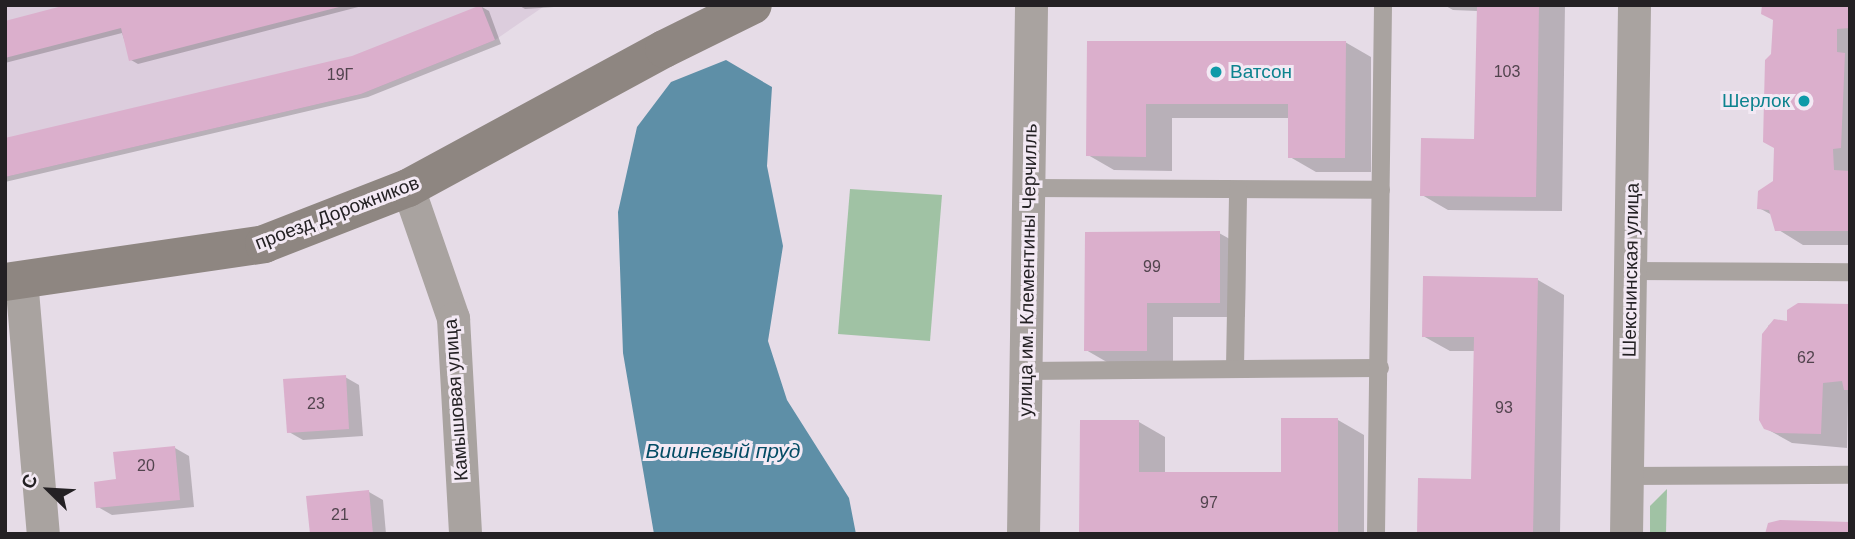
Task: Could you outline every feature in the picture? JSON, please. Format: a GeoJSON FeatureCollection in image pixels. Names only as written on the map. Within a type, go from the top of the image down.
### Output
{"type":"FeatureCollection","features":[{"type":"Feature","properties":{"kind":"main road","name":"проезд Дорожников"},"geometry":{"type":"LineString","coordinates":[[13,281],[264,244],[408,188],[664,49],[753,5]]}},
{"type":"Feature","properties":{"kind":"street","name":"улица им. Клементины Черчилль"},"geometry":{"type":"LineString","coordinates":[[1023,534],[1031,188],[1031,5]]}},
{"type":"Feature","properties":{"kind":"street","name":"Шекснинская улица"},"geometry":{"type":"LineString","coordinates":[[1626,534],[1634,5]]}},
{"type":"Feature","properties":{"kind":"street","name":"Камышовая улица"},"geometry":{"type":"LineString","coordinates":[[408,188],[453,318],[465,534]]}},
{"type":"Feature","properties":{"kind":"street"},"geometry":{"type":"LineString","coordinates":[[13,281],[43,534]]}},
{"type":"Feature","properties":{"kind":"lane"},"geometry":{"type":"LineString","coordinates":[[1377,534],[1383,5]]}},
{"type":"Feature","properties":{"kind":"lane"},"geometry":{"type":"LineString","coordinates":[[1031,188],[1381,190]]}},
{"type":"Feature","properties":{"kind":"lane"},"geometry":{"type":"LineString","coordinates":[[1235,368],[1238,190]]}},
{"type":"Feature","properties":{"kind":"lane"},"geometry":{"type":"LineString","coordinates":[[1631,271],[1850,272]]}},
{"type":"Feature","properties":{"kind":"lane"},"geometry":{"type":"LineString","coordinates":[[1026,371],[1380,368]]}},
{"type":"Feature","properties":{"kind":"lane"},"geometry":{"type":"LineString","coordinates":[[1628,476],[1850,475]]}},
{"type":"Feature","properties":{"kind":"shaded area"},"geometry":{"type":"Polygon","coordinates":[[[5,5],[546,5],[495,40],[361,94],[5,177],[5,5]]]}},
{"type":"Feature","properties":{"kind":"green space"},"geometry":{"type":"Polygon","coordinates":[[[850,189],[942,195],[930,341],[838,334],[850,189]]]}},
{"type":"Feature","properties":{"kind":"green space"},"geometry":{"type":"Polygon","coordinates":[[[1667,489],[1666,534],[1650,534],[1650,506],[1667,489]]]}},
{"type":"Feature","properties":{"kind":"water","name":"Вишневый пруд"},"geometry":{"type":"Polygon","coordinates":[[[726,60],[772,87],[767,166],[783,246],[768,341],[787,400],[849,498],[856,534],[654,534],[623,353],[618,212],[637,127],[671,82],[726,60]]]}},
{"type":"Feature","properties":{"kind":"building"},"geometry":{"type":"Polygon","coordinates":[[[66,5],[343,6],[129,61],[121,28],[5,58],[5,21],[66,5]]]}},
{"type":"Feature","properties":{"kind":"building"},"geometry":{"type":"Polygon","coordinates":[[[481,5],[495,40],[361,94],[5,177],[5,138],[352,56],[481,5]]]}},
{"type":"Feature","properties":{"kind":"building"},"geometry":{"type":"Polygon","coordinates":[[[1477,5],[1539,5],[1536,197],[1420,196],[1421,138],[1474,139],[1477,5]]]}},
{"type":"Feature","properties":{"kind":"building","name":"Шерлок"},"geometry":{"type":"Polygon","coordinates":[[[1762,5],[1850,5],[1850,28],[1837,29],[1837,52],[1845,53],[1841,148],[1833,149],[1834,170],[1850,171],[1850,231],[1775,231],[1769,210],[1757,209],[1758,191],[1773,181],[1774,148],[1763,142],[1765,60],[1771,54],[1773,20],[1761,14],[1762,5]]]}},
{"type":"Feature","properties":{"kind":"building","name":"Ватсон"},"geometry":{"type":"Polygon","coordinates":[[[1087,41],[1346,41],[1345,158],[1288,158],[1288,104],[1146,104],[1146,157],[1086,156],[1087,41]]]}},
{"type":"Feature","properties":{"kind":"building"},"geometry":{"type":"Polygon","coordinates":[[[1220,231],[1220,303],[1147,303],[1147,351],[1084,351],[1085,232],[1220,231]]]}},
{"type":"Feature","properties":{"kind":"building"},"geometry":{"type":"Polygon","coordinates":[[[1423,276],[1538,278],[1533,534],[1417,534],[1418,478],[1471,479],[1474,337],[1422,337],[1423,276]]]}},
{"type":"Feature","properties":{"kind":"building"},"geometry":{"type":"Polygon","coordinates":[[[1798,303],[1850,304],[1850,390],[1844,390],[1842,381],[1823,383],[1821,434],[1776,433],[1764,429],[1759,420],[1762,334],[1774,319],[1787,321],[1787,310],[1798,303]]]}},
{"type":"Feature","properties":{"kind":"building"},"geometry":{"type":"Polygon","coordinates":[[[346,375],[349,429],[287,433],[283,379],[346,375]]]}},
{"type":"Feature","properties":{"kind":"building"},"geometry":{"type":"Polygon","coordinates":[[[1281,418],[1338,418],[1338,534],[1079,534],[1080,420],[1139,420],[1139,472],[1281,472],[1281,418]]]}},
{"type":"Feature","properties":{"kind":"building"},"geometry":{"type":"Polygon","coordinates":[[[175,446],[180,500],[96,508],[94,482],[116,479],[113,452],[175,446]]]}},
{"type":"Feature","properties":{"kind":"building"},"geometry":{"type":"Polygon","coordinates":[[[369,490],[373,534],[310,534],[306,496],[369,490]]]}},
{"type":"Feature","properties":{"kind":"building"},"geometry":{"type":"Polygon","coordinates":[[[1780,520],[1850,522],[1850,534],[1765,534],[1768,523],[1780,520]]]}},
{"type":"Feature","properties":{"kind":"place","name":"Ватсон"},"geometry":{"type":"Point","coordinates":[1216,72]}},
{"type":"Feature","properties":{"kind":"place","name":"Шерлок"},"geometry":{"type":"Point","coordinates":[1804,101]}}]}
